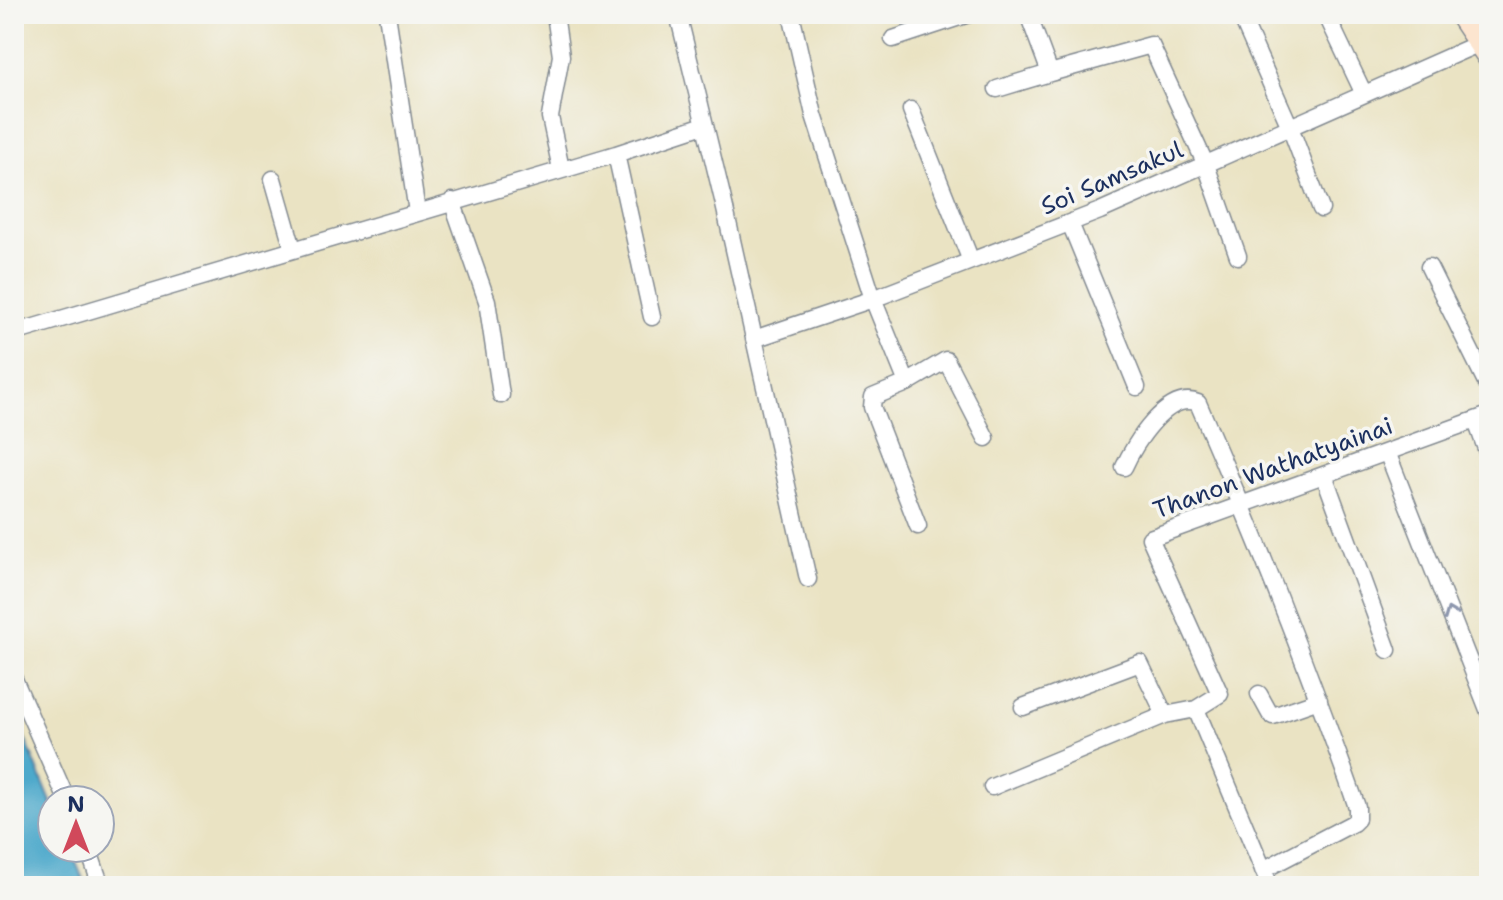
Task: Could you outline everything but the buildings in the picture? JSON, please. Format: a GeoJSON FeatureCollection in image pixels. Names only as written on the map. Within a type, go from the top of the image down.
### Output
{"type":"FeatureCollection","features":[{"type":"Feature","properties":{"kind":"street"},"geometry":{"type":"LineString","coordinates":[[387,14],[417,212]]}},
{"type":"Feature","properties":{"kind":"street"},"geometry":{"type":"LineString","coordinates":[[555,14],[561,56],[550,117],[561,169]]}},
{"type":"Feature","properties":{"kind":"street"},"geometry":{"type":"LineString","coordinates":[[678,14],[808,579]]}},
{"type":"Feature","properties":{"kind":"street"},"geometry":{"type":"LineString","coordinates":[[791,14],[814,115],[873,299],[907,383]]}},
{"type":"Feature","properties":{"kind":"street"},"geometry":{"type":"LineString","coordinates":[[893,39],[969,14]]}},
{"type":"Feature","properties":{"kind":"street"},"geometry":{"type":"LineString","coordinates":[[1028,14],[1050,73]]}},
{"type":"Feature","properties":{"kind":"street"},"geometry":{"type":"LineString","coordinates":[[1240,14],[1290,127],[1321,209]]}},
{"type":"Feature","properties":{"kind":"street"},"geometry":{"type":"LineString","coordinates":[[1326,14],[1364,94]]}},
{"type":"Feature","properties":{"kind":"street"},"geometry":{"type":"LineString","coordinates":[[1461,14],[1485,50]]}},
{"type":"Feature","properties":{"kind":"street"},"geometry":{"type":"LineString","coordinates":[[997,89],[1151,45],[1206,165],[1238,256]]}},
{"type":"Feature","properties":{"kind":"street","name":"Soi Samsakul"},"geometry":{"type":"LineString","coordinates":[[754,339],[873,299],[1070,223],[1364,94],[1485,50]]}},
{"type":"Feature","properties":{"kind":"street"},"geometry":{"type":"LineString","coordinates":[[911,110],[971,261]]}},
{"type":"Feature","properties":{"kind":"street"},"geometry":{"type":"LineString","coordinates":[[14,333],[704,125]]}},
{"type":"Feature","properties":{"kind":"street"},"geometry":{"type":"LineString","coordinates":[[616,154],[652,317]]}},
{"type":"Feature","properties":{"kind":"street"},"geometry":{"type":"LineString","coordinates":[[273,179],[293,249]]}},
{"type":"Feature","properties":{"kind":"street"},"geometry":{"type":"LineString","coordinates":[[452,201],[487,301],[501,395]]}},
{"type":"Feature","properties":{"kind":"street"},"geometry":{"type":"LineString","coordinates":[[1070,223],[1137,387]]}},
{"type":"Feature","properties":{"kind":"street"},"geometry":{"type":"LineString","coordinates":[[1429,267],[1489,388]]}},
{"type":"Feature","properties":{"kind":"street"},"geometry":{"type":"LineString","coordinates":[[918,526],[872,407],[873,397],[907,383],[946,360],[986,438]]}},
{"type":"Feature","properties":{"kind":"street"},"geometry":{"type":"LineString","coordinates":[[1124,467],[1134,445],[1155,419],[1180,403],[1196,401],[1242,504],[1319,700],[1357,807],[1357,819],[1263,870]]}},
{"type":"Feature","properties":{"kind":"street"},"geometry":{"type":"LineString","coordinates":[[1483,418],[1489,457]]}},
{"type":"Feature","properties":{"kind":"street","name":"Thanon Wathatyainai"},"geometry":{"type":"LineString","coordinates":[[1196,709],[1220,694],[1150,538],[1483,418]]}},
{"type":"Feature","properties":{"kind":"street"},"geometry":{"type":"LineString","coordinates":[[1387,452],[1489,712]]}},
{"type":"Feature","properties":{"kind":"street"},"geometry":{"type":"LineString","coordinates":[[1324,475],[1388,650]]}},
{"type":"Feature","properties":{"kind":"street"},"geometry":{"type":"LineString","coordinates":[[1023,707],[1140,663],[1165,715]]}},
{"type":"Feature","properties":{"kind":"street"},"geometry":{"type":"LineString","coordinates":[[14,679],[60,784]]}},
{"type":"Feature","properties":{"kind":"street"},"geometry":{"type":"LineString","coordinates":[[1259,694],[1273,716],[1319,700]]}},
{"type":"Feature","properties":{"kind":"street"},"geometry":{"type":"LineString","coordinates":[[992,787],[1165,715],[1196,709],[1270,886]]}},
{"type":"Feature","properties":{"kind":"street"},"geometry":{"type":"LineString","coordinates":[[93,864],[101,886]]}},
{"type":"Feature","properties":{"kind":"water"},"geometry":{"type":"Polygon","coordinates":[[[14,712],[44,784],[36,784],[36,864],[77,864],[86,886],[14,886],[14,712]]]}}]}
